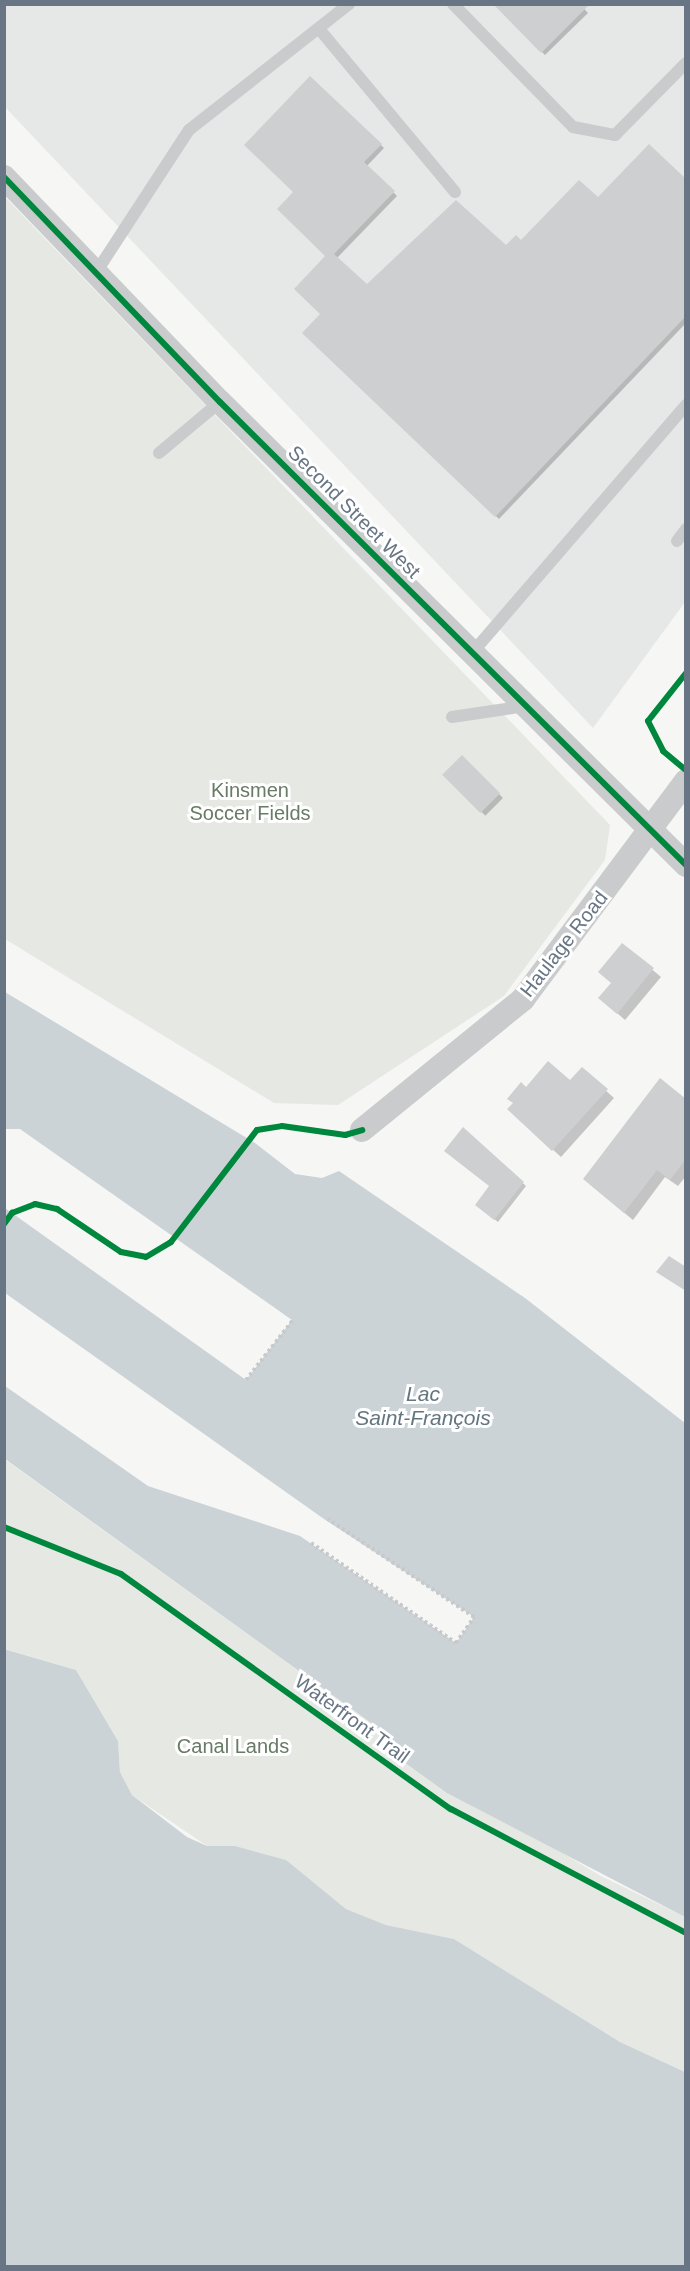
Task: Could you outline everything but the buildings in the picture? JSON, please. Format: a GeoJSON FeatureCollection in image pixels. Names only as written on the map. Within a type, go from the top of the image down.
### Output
{"type":"FeatureCollection","features":[{"type":"Feature","properties":{"kind":"street","name":"Second Street West"},"geometry":{"type":"LineString","coordinates":[[4,177],[220,402],[686,865]]}},
{"type":"Feature","properties":{"kind":"street","name":"Haulage Road"},"geometry":{"type":"LineString","coordinates":[[362,1130],[523,999],[686,781]]}},
{"type":"Feature","properties":{"kind":"lane"},"geometry":{"type":"LineString","coordinates":[[95,274],[189,130],[320,30],[350,4]]}},
{"type":"Feature","properties":{"kind":"lane"},"geometry":{"type":"LineString","coordinates":[[453,4],[573,127],[615,135],[686,63]]}},
{"type":"Feature","properties":{"kind":"lane"},"geometry":{"type":"LineString","coordinates":[[320,30],[455,192]]}},
{"type":"Feature","properties":{"kind":"lane"},"geometry":{"type":"LineString","coordinates":[[159,453],[220,402]]}},
{"type":"Feature","properties":{"kind":"lane"},"geometry":{"type":"LineString","coordinates":[[472,653],[686,405]]}},
{"type":"Feature","properties":{"kind":"lane"},"geometry":{"type":"LineString","coordinates":[[676,541],[686,529]]}},
{"type":"Feature","properties":{"kind":"lane"},"geometry":{"type":"LineString","coordinates":[[452,717],[526,706]]}},
{"type":"Feature","properties":{"kind":"path"},"geometry":{"type":"LineString","coordinates":[[246,1380],[293,1320]]}},
{"type":"Feature","properties":{"kind":"path"},"geometry":{"type":"LineString","coordinates":[[311,1543],[456,1644],[474,1617],[328,1519]]}},
{"type":"Feature","properties":{"kind":"shaded area"},"geometry":{"type":"Polygon","coordinates":[[[5,5],[685,5],[685,602],[593,728],[5,107],[5,5]]]}},
{"type":"Feature","properties":{"kind":"green space","name":"Kinsmen Soccer Fields"},"geometry":{"type":"Polygon","coordinates":[[[5,197],[610,825],[605,860],[504,996],[338,1105],[274,1103],[5,939],[5,197]]]}},
{"type":"Feature","properties":{"kind":"green space","name":"Canal Lands"},"geometry":{"type":"Polygon","coordinates":[[[4,1459],[385,1733],[379,1744],[601,1876],[685,1917],[685,2072],[620,2042],[454,1939],[386,1925],[346,1909],[285,1860],[235,1846],[207,1846],[132,1795],[120,1772],[118,1741],[76,1670],[5,1649],[4,1459]]]}},
{"type":"Feature","properties":{"kind":"water","name":"Lac Saint-François"},"geometry":{"type":"Polygon","coordinates":[[[5,992],[255,1143],[295,1174],[322,1178],[339,1171],[525,1298],[685,1423],[685,1917],[447,1793],[379,1744],[385,1733],[5,1459],[5,1386],[148,1486],[300,1536],[456,1643],[474,1617],[324,1519],[5,1293],[5,1208],[246,1380],[292,1320],[20,1129],[5,1129],[5,992]]]}},
{"type":"Feature","properties":{"kind":"water"},"geometry":{"type":"Polygon","coordinates":[[[4,1649],[76,1670],[118,1741],[120,1772],[132,1795],[187,1837],[207,1846],[235,1846],[286,1860],[346,1909],[386,1925],[454,1939],[620,2042],[685,2072],[685,2266],[5,2266],[4,1649]]]}},
{"type":"Feature","properties":{"kind":"cycle path"},"geometry":{"type":"LineString","coordinates":[[4,177],[220,402],[686,865]]}},
{"type":"Feature","properties":{"kind":"cycle path"},"geometry":{"type":"LineString","coordinates":[[686,673],[648,721],[663,751],[686,770]]}},
{"type":"Feature","properties":{"kind":"cycle path"},"geometry":{"type":"LineString","coordinates":[[4,1224],[12,1213],[35,1204],[57,1209],[121,1252],[146,1257],[171,1242],[257,1130],[282,1126],[345,1135],[362,1130]]}},
{"type":"Feature","properties":{"kind":"cycle path","name":"Waterfront Trail"},"geometry":{"type":"LineString","coordinates":[[4,1527],[121,1574],[451,1809],[686,1933]]}}]}
